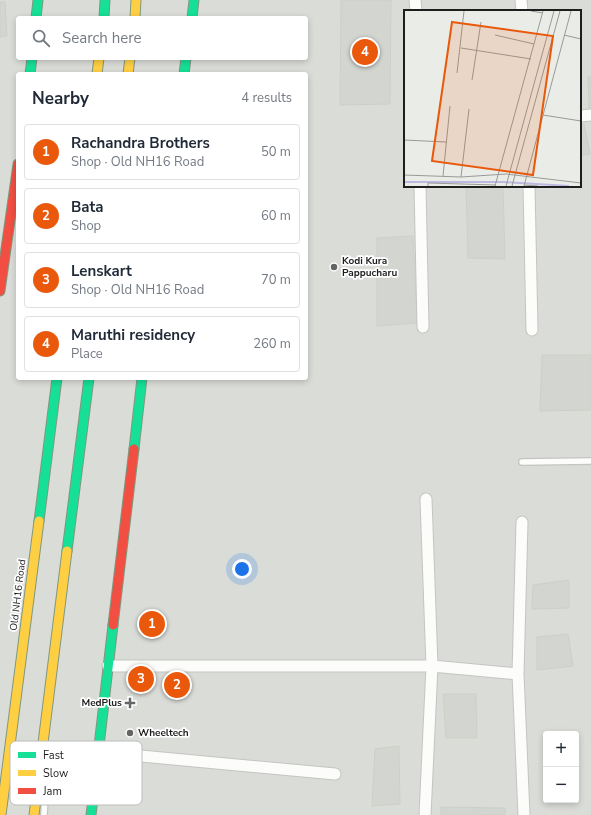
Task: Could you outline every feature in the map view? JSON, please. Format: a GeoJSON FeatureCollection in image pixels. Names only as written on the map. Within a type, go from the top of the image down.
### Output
{"type":"FeatureCollection","features":[{"type":"Feature","properties":{"kind":"main road"},"geometry":{"type":"LineString","coordinates":[[36,16],[38,0]]}},
{"type":"Feature","properties":{"kind":"main road"},"geometry":{"type":"LineString","coordinates":[[104,16],[105,0]]}},
{"type":"Feature","properties":{"kind":"main road"},"geometry":{"type":"LineString","coordinates":[[134,16],[136,0]]}},
{"type":"Feature","properties":{"kind":"main road"},"geometry":{"type":"LineString","coordinates":[[192,16],[194,0]]}},
{"type":"Feature","properties":{"kind":"main road"},"geometry":{"type":"LineString","coordinates":[[30,72],[32,60]]}},
{"type":"Feature","properties":{"kind":"main road"},"geometry":{"type":"LineString","coordinates":[[97,72],[99,60]]}},
{"type":"Feature","properties":{"kind":"main road"},"geometry":{"type":"LineString","coordinates":[[128,72],[130,60]]}},
{"type":"Feature","properties":{"kind":"main road"},"geometry":{"type":"LineString","coordinates":[[184,72],[186,60]]}},
{"type":"Feature","properties":{"kind":"main road"},"geometry":{"type":"LineString","coordinates":[[0,291],[16,178]]}},
{"type":"Feature","properties":{"kind":"main road","name":"Old NH16 Road"},"geometry":{"type":"LineString","coordinates":[[10,741],[57,380]]}},
{"type":"Feature","properties":{"kind":"main road"},"geometry":{"type":"LineString","coordinates":[[43,741],[89,380]]}},
{"type":"Feature","properties":{"kind":"main road"},"geometry":{"type":"LineString","coordinates":[[99,741],[142,380]]}},
{"type":"Feature","properties":{"kind":"main road","name":"Old NH16 Road"},"geometry":{"type":"LineString","coordinates":[[1,815],[10,745]]}},
{"type":"Feature","properties":{"kind":"main road"},"geometry":{"type":"LineString","coordinates":[[34,815],[35,805]]}},
{"type":"Feature","properties":{"kind":"main road"},"geometry":{"type":"LineString","coordinates":[[91,815],[92,805]]}},
{"type":"Feature","properties":{"kind":"street"},"geometry":{"type":"LineString","coordinates":[[415,0],[416,10]]}},
{"type":"Feature","properties":{"kind":"street"},"geometry":{"type":"LineString","coordinates":[[521,0],[522,10]]}},
{"type":"Feature","properties":{"kind":"street"},"geometry":{"type":"LineString","coordinates":[[581,116],[591,115]]}},
{"type":"Feature","properties":{"kind":"street"},"geometry":{"type":"LineString","coordinates":[[420,187],[423,327]]}},
{"type":"Feature","properties":{"kind":"street"},"geometry":{"type":"LineString","coordinates":[[529,187],[532,330]]}},
{"type":"Feature","properties":{"kind":"street"},"geometry":{"type":"LineString","coordinates":[[425,815],[432,666],[426,499]]}},
{"type":"Feature","properties":{"kind":"street"},"geometry":{"type":"LineString","coordinates":[[522,522],[518,674],[524,815]]}},
{"type":"Feature","properties":{"kind":"street"},"geometry":{"type":"LineString","coordinates":[[108,666],[432,666],[518,674]]}},
{"type":"Feature","properties":{"kind":"street"},"geometry":{"type":"LineString","coordinates":[[142,756],[335,774]]}},
{"type":"Feature","properties":{"kind":"lane"},"geometry":{"type":"LineString","coordinates":[[522,462],[591,461]]}},
{"type":"Feature","properties":{"kind":"lane"},"geometry":{"type":"LineString","coordinates":[[45,727],[45,741]]}},
{"type":"Feature","properties":{"kind":"lane"},"geometry":{"type":"LineString","coordinates":[[44,805],[44,815]]}},
{"type":"Feature","properties":{"kind":"shaded area"},"geometry":{"type":"Polygon","coordinates":[[[0,0],[591,0],[591,815],[0,815],[0,0]]]}},
{"type":"Feature","properties":{"kind":"building"},"geometry":{"type":"Polygon","coordinates":[[[341,0],[391,0],[390,104],[340,105],[341,0]]]}},
{"type":"Feature","properties":{"kind":"building"},"geometry":{"type":"Polygon","coordinates":[[[0,2],[5,2],[7,36],[0,37],[0,2]]]}},
{"type":"Feature","properties":{"kind":"building"},"geometry":{"type":"Polygon","coordinates":[[[588,77],[591,77],[591,110],[589,110],[588,77]]]}},
{"type":"Feature","properties":{"kind":"building"},"geometry":{"type":"Polygon","coordinates":[[[584,124],[590,154],[581,155],[581,125],[584,124]]]}},
{"type":"Feature","properties":{"kind":"building"},"geometry":{"type":"Polygon","coordinates":[[[466,187],[503,187],[505,259],[468,258],[466,187]]]}},
{"type":"Feature","properties":{"kind":"building"},"geometry":{"type":"Polygon","coordinates":[[[413,236],[417,323],[377,326],[377,238],[413,236]]]}},
{"type":"Feature","properties":{"kind":"building"},"geometry":{"type":"Polygon","coordinates":[[[542,355],[591,355],[591,410],[540,411],[542,355]]]}},
{"type":"Feature","properties":{"kind":"building"},"geometry":{"type":"Polygon","coordinates":[[[569,580],[569,608],[532,609],[533,585],[569,580]]]}},
{"type":"Feature","properties":{"kind":"building"},"geometry":{"type":"Polygon","coordinates":[[[568,634],[573,666],[537,670],[537,637],[568,634]]]}},
{"type":"Feature","properties":{"kind":"building"},"geometry":{"type":"Polygon","coordinates":[[[443,694],[476,694],[477,738],[446,738],[443,694]]]}},
{"type":"Feature","properties":{"kind":"building"},"geometry":{"type":"Polygon","coordinates":[[[399,746],[400,804],[372,806],[375,749],[399,746]]]}},
{"type":"Feature","properties":{"kind":"building"},"geometry":{"type":"Polygon","coordinates":[[[441,807],[505,808],[505,815],[441,815],[441,807]]]}},
{"type":"Feature","properties":{"kind":"traffic: fast"},"geometry":{"type":"LineString","coordinates":[[36,16],[38,0]]}},
{"type":"Feature","properties":{"kind":"traffic: fast"},"geometry":{"type":"LineString","coordinates":[[104,16],[105,0]]}},
{"type":"Feature","properties":{"kind":"traffic: fast"},"geometry":{"type":"LineString","coordinates":[[192,16],[194,0]]}},
{"type":"Feature","properties":{"kind":"traffic: fast"},"geometry":{"type":"LineString","coordinates":[[30,72],[32,60]]}},
{"type":"Feature","properties":{"kind":"traffic: fast"},"geometry":{"type":"LineString","coordinates":[[184,72],[186,60]]}},
{"type":"Feature","properties":{"kind":"traffic: fast"},"geometry":{"type":"LineString","coordinates":[[39,521],[57,380]]}},
{"type":"Feature","properties":{"kind":"traffic: fast"},"geometry":{"type":"LineString","coordinates":[[67,551],[89,380]]}},
{"type":"Feature","properties":{"kind":"traffic: fast"},"geometry":{"type":"LineString","coordinates":[[134,449],[142,380]]}},
{"type":"Feature","properties":{"kind":"traffic: fast"},"geometry":{"type":"LineString","coordinates":[[100,741],[113,625]]}},
{"type":"Feature","properties":{"kind":"traffic: fast"},"geometry":{"type":"LineString","coordinates":[[91,815],[92,805]]}},
{"type":"Feature","properties":{"kind":"traffic: slow"},"geometry":{"type":"LineString","coordinates":[[135,16],[136,0]]}},
{"type":"Feature","properties":{"kind":"traffic: slow"},"geometry":{"type":"LineString","coordinates":[[97,72],[99,60]]}},
{"type":"Feature","properties":{"kind":"traffic: slow"},"geometry":{"type":"LineString","coordinates":[[128,72],[130,60]]}},
{"type":"Feature","properties":{"kind":"traffic: slow"},"geometry":{"type":"LineString","coordinates":[[11,741],[39,521]]}},
{"type":"Feature","properties":{"kind":"traffic: slow"},"geometry":{"type":"LineString","coordinates":[[43,741],[67,551]]}},
{"type":"Feature","properties":{"kind":"traffic: slow"},"geometry":{"type":"LineString","coordinates":[[1,815],[10,745]]}},
{"type":"Feature","properties":{"kind":"traffic: slow"},"geometry":{"type":"LineString","coordinates":[[34,815],[35,805]]}},
{"type":"Feature","properties":{"kind":"traffic: jam"},"geometry":{"type":"LineString","coordinates":[[0,291],[16,178]]}},
{"type":"Feature","properties":{"kind":"traffic: jam"},"geometry":{"type":"LineString","coordinates":[[113,625],[134,449]]}},
{"type":"Feature","properties":{"kind":"place","name":"Maruthi residency"},"geometry":{"type":"Point","coordinates":[365,52]}},
{"type":"Feature","properties":{"kind":"place","name":"Kodi Kura Pappucharu"},"geometry":{"type":"Point","coordinates":[334,267]}},
{"type":"Feature","properties":{"kind":"place","name":"Rachandra Brothers"},"geometry":{"type":"Point","coordinates":[152,624]}},
{"type":"Feature","properties":{"kind":"place","name":"Lenskart"},"geometry":{"type":"Point","coordinates":[141,679]}},
{"type":"Feature","properties":{"kind":"place","name":"Bata"},"geometry":{"type":"Point","coordinates":[177,685]}},
{"type":"Feature","properties":{"kind":"place","name":"MedPlus"},"geometry":{"type":"Point","coordinates":[130,703]}},
{"type":"Feature","properties":{"kind":"place","name":"Wheeltech"},"geometry":{"type":"Point","coordinates":[130,733]}}]}
